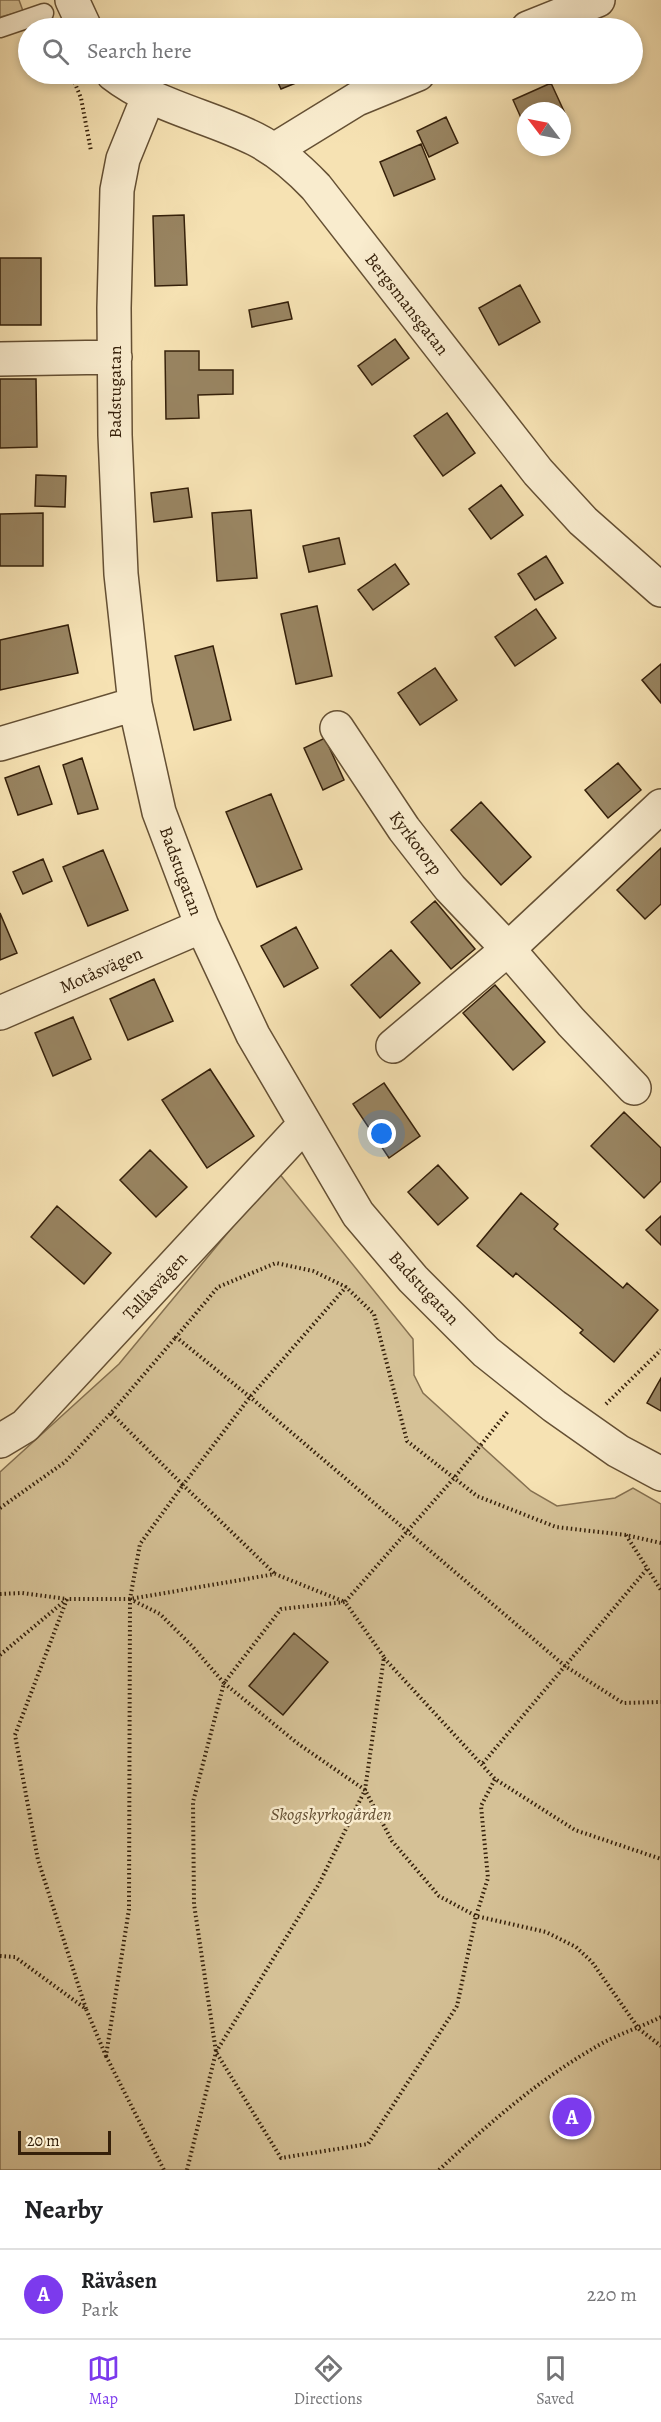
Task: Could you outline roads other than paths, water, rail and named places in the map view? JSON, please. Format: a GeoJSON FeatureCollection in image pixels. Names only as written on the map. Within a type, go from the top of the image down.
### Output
{"type":"FeatureCollection","features":[{"type":"Feature","properties":{"kind":"street"},"geometry":{"type":"LineString","coordinates":[[553,18],[597,0]]}},
{"type":"Feature","properties":{"kind":"street"},"geometry":{"type":"LineString","coordinates":[[58,7],[72,18]]}},
{"type":"Feature","properties":{"kind":"street","name":"Bergsmansgatan"},"geometry":{"type":"LineString","coordinates":[[127,84],[254,139],[297,167],[316,187],[538,472],[583,521],[661,590]]}},
{"type":"Feature","properties":{"kind":"street"},"geometry":{"type":"LineString","coordinates":[[274,150],[357,99],[394,84]]}},
{"type":"Feature","properties":{"kind":"street","name":"Badstugatan"},"geometry":{"type":"LineString","coordinates":[[149,95],[123,159],[117,190],[114,308],[118,518],[135,704],[159,812],[202,926],[253,1035],[358,1214],[412,1279],[486,1352],[573,1420],[618,1451],[661,1474]]}},
{"type":"Feature","properties":{"kind":"street"},"geometry":{"type":"LineString","coordinates":[[0,359],[115,357]]}},
{"type":"Feature","properties":{"kind":"street"},"geometry":{"type":"LineString","coordinates":[[0,744],[135,704]]}},
{"type":"Feature","properties":{"kind":"street","name":"Kyrkotorp"},"geometry":{"type":"LineString","coordinates":[[338,728],[404,829],[450,888],[634,1088]]}},
{"type":"Feature","properties":{"kind":"street"},"geometry":{"type":"LineString","coordinates":[[393,1046],[507,949],[661,806]]}},
{"type":"Feature","properties":{"kind":"street","name":"Motåsvägen"},"geometry":{"type":"LineString","coordinates":[[0,1013],[202,926]]}},
{"type":"Feature","properties":{"kind":"street","name":"Tallåsvägen"},"geometry":{"type":"LineString","coordinates":[[0,1441],[25,1426],[304,1125]]}},
{"type":"Feature","properties":{"kind":"lane"},"geometry":{"type":"LineString","coordinates":[[28,18],[58,7]]}},
{"type":"Feature","properties":{"kind":"lane"},"geometry":{"type":"LineString","coordinates":[[0,28],[18,21]]}},
{"type":"Feature","properties":{"kind":"place","name":"Rävåsen"},"geometry":{"type":"Point","coordinates":[572,2117]}},
{"type":"Feature","properties":{"kind":"park label","name":"Skogskyrkogården"},"geometry":{"type":"Point","coordinates":[331,1814]}}]}
